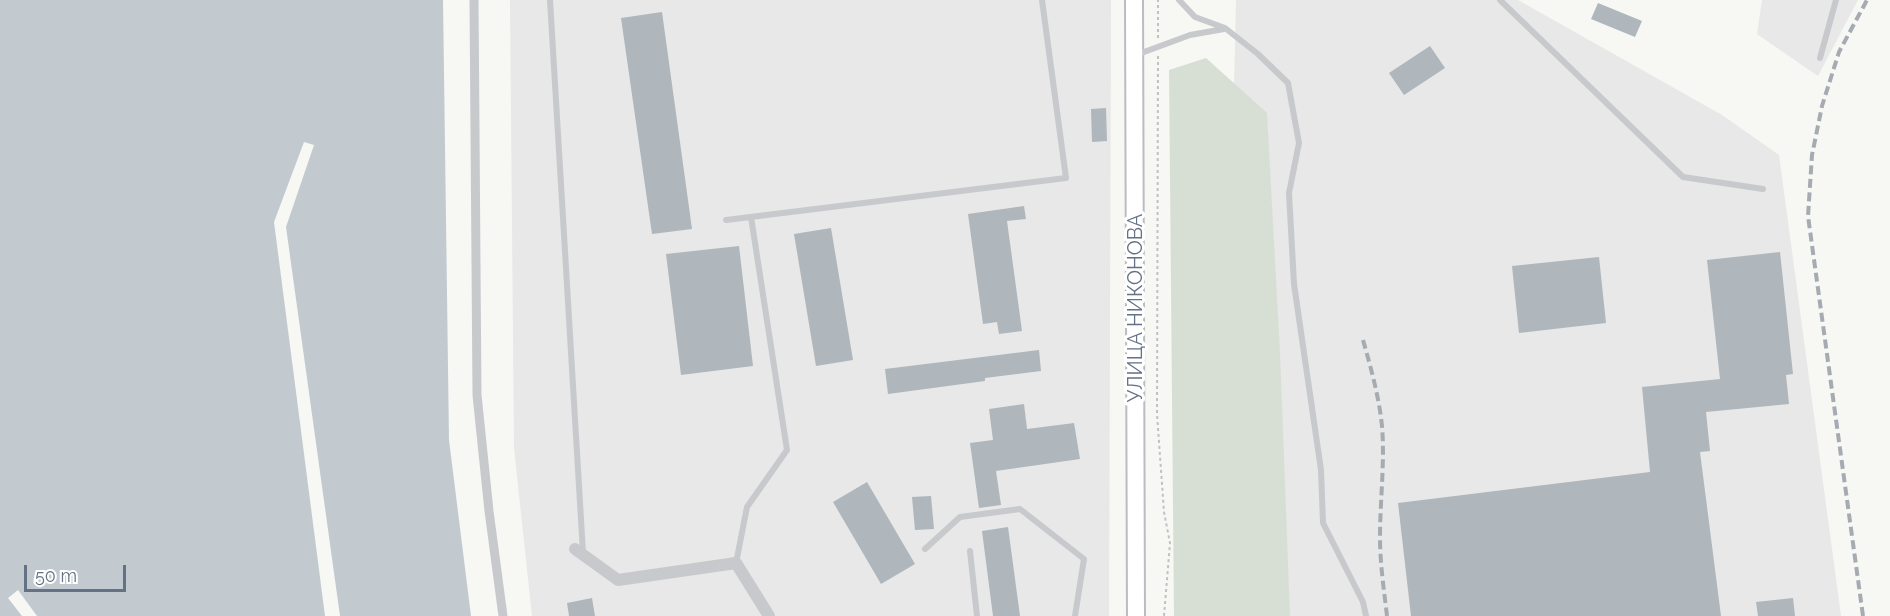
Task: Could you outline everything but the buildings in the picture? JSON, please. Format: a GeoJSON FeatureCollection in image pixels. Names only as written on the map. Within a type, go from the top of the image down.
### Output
{"type":"FeatureCollection","features":[{"type":"Feature","properties":{"kind":"main road","name":"УЛИЦА НИКОНОВА"},"geometry":{"type":"LineString","coordinates":[[1134,0],[1136,616]]}},
{"type":"Feature","properties":{"kind":"street"},"geometry":{"type":"LineString","coordinates":[[474,0],[477,395],[503,616]]}},
{"type":"Feature","properties":{"kind":"street"},"geometry":{"type":"LineString","coordinates":[[579,552],[618,580],[736,563],[769,616]]}},
{"type":"Feature","properties":{"kind":"lane"},"geometry":{"type":"LineString","coordinates":[[550,0],[579,552]]}},
{"type":"Feature","properties":{"kind":"lane"},"geometry":{"type":"LineString","coordinates":[[726,220],[1066,178],[1042,0]]}},
{"type":"Feature","properties":{"kind":"lane"},"geometry":{"type":"LineString","coordinates":[[1179,0],[1195,17],[1225,28],[1258,54],[1288,83],[1299,143],[1289,193],[1294,284],[1321,470],[1323,523],[1363,602],[1366,616]]}},
{"type":"Feature","properties":{"kind":"lane"},"geometry":{"type":"LineString","coordinates":[[1500,0],[1683,177],[1763,189]]}},
{"type":"Feature","properties":{"kind":"lane"},"geometry":{"type":"LineString","coordinates":[[1820,58],[1836,0]]}},
{"type":"Feature","properties":{"kind":"lane"},"geometry":{"type":"LineString","coordinates":[[1135,55],[1190,35],[1225,28]]}},
{"type":"Feature","properties":{"kind":"lane"},"geometry":{"type":"LineString","coordinates":[[736,563],[747,507],[787,450],[751,217]]}},
{"type":"Feature","properties":{"kind":"lane"},"geometry":{"type":"LineString","coordinates":[[925,549],[960,517],[1020,509],[1084,559],[1075,616]]}},
{"type":"Feature","properties":{"kind":"lane"},"geometry":{"type":"LineString","coordinates":[[970,551],[977,616]]}},
{"type":"Feature","properties":{"kind":"path"},"geometry":{"type":"LineString","coordinates":[[1158,0],[1157,414],[1164,512],[1170,543],[1164,616]]}},
{"type":"Feature","properties":{"kind":"shaded area"},"geometry":{"type":"Polygon","coordinates":[[[0,0],[443,0],[449,440],[471,616],[340,616],[286,227],[314,145],[304,142],[274,222],[325,616],[37,616],[18,590],[8,598],[22,616],[0,616],[0,0]]]}},
{"type":"Feature","properties":{"kind":"shaded area"},"geometry":{"type":"Polygon","coordinates":[[[510,0],[1111,0],[1109,616],[532,616],[514,448],[510,0]]]}},
{"type":"Feature","properties":{"kind":"shaded area"},"geometry":{"type":"Polygon","coordinates":[[[1236,0],[1518,0],[1722,115],[1779,155],[1841,616],[1222,616],[1236,0]]]}},
{"type":"Feature","properties":{"kind":"shaded area"},"geometry":{"type":"Polygon","coordinates":[[[1762,0],[1858,0],[1818,76],[1757,34],[1762,0]]]}},
{"type":"Feature","properties":{"kind":"shaded area"},"geometry":{"type":"Polygon","coordinates":[[[1206,58],[1267,113],[1280,353],[1290,616],[1174,616],[1169,70],[1206,58]]]}},
{"type":"Feature","properties":{"kind":"railway"},"geometry":{"type":"LineString","coordinates":[[1863,616],[1808,216],[1812,155],[1822,106],[1839,52],[1867,0]]}},
{"type":"Feature","properties":{"kind":"railway"},"geometry":{"type":"LineString","coordinates":[[1363,340],[1377,393],[1382,426],[1380,547],[1387,616]]}}]}
